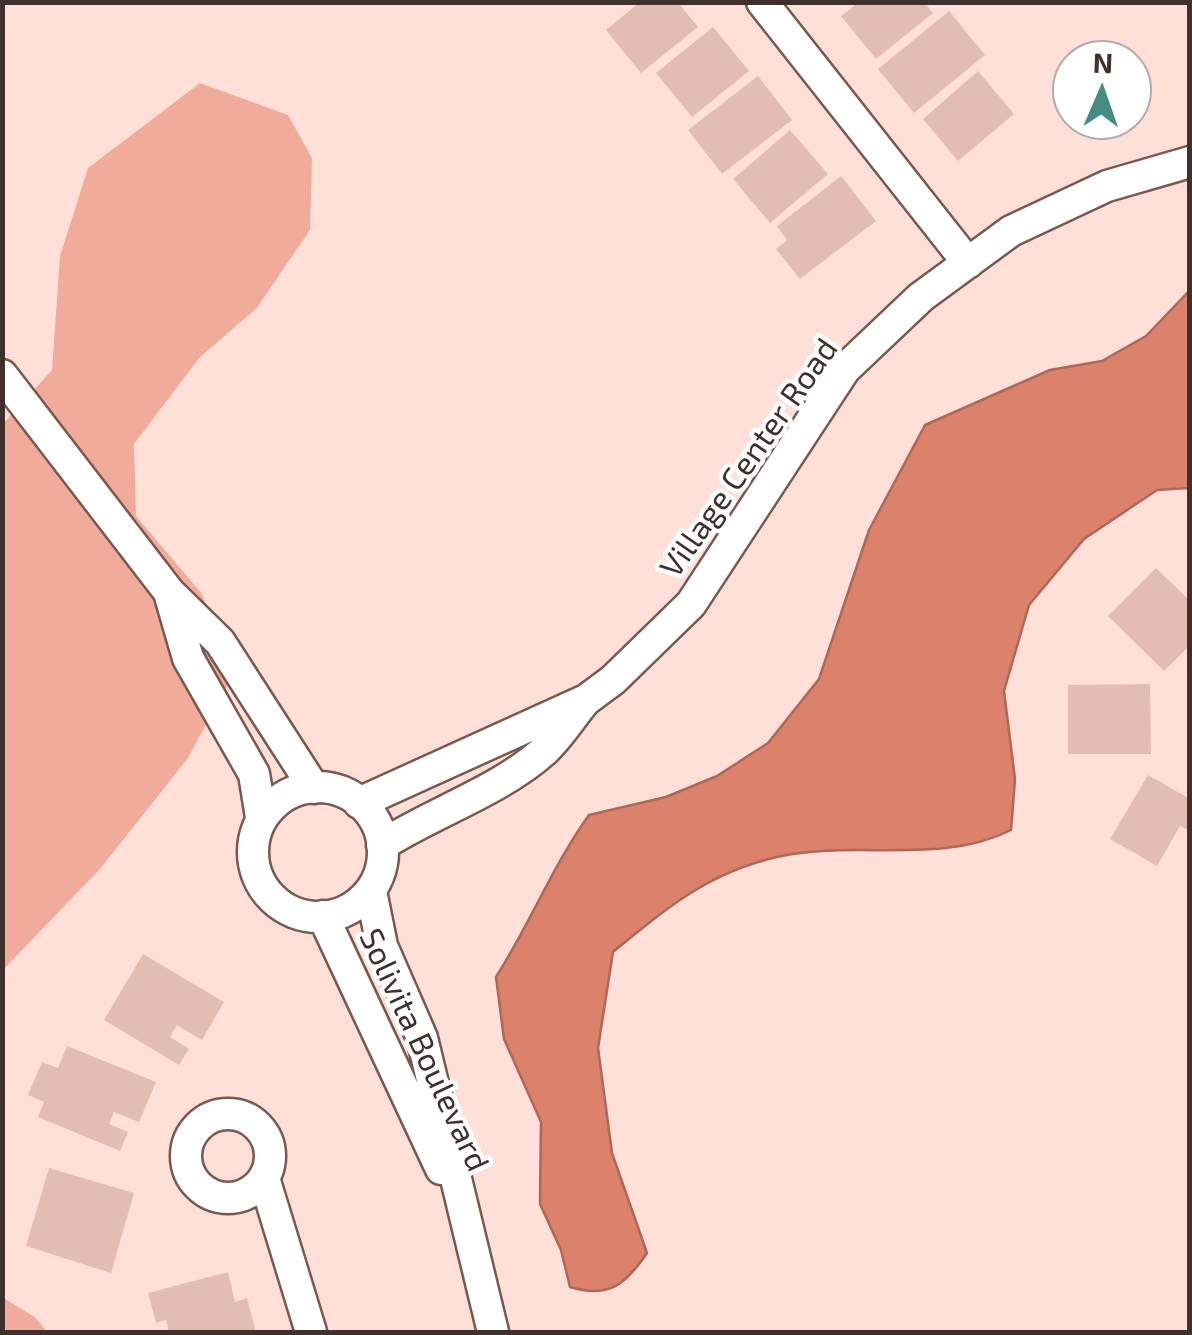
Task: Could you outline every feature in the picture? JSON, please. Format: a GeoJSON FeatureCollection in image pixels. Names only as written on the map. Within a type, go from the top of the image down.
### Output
{"type":"FeatureCollection","features":[{"type":"Feature","properties":{"kind":"street"},"geometry":{"type":"LineString","coordinates":[[762,2],[968,263]]}},
{"type":"Feature","properties":{"kind":"street","name":"Village Center Road"},"geometry":{"type":"LineString","coordinates":[[359,802],[586,700],[613,680],[691,604],[845,369],[921,297],[1011,231],[1108,186],[1190,162]]}},
{"type":"Feature","properties":{"kind":"street"},"geometry":{"type":"LineString","coordinates":[[2,375],[169,592],[220,642],[314,788]]}},
{"type":"Feature","properties":{"kind":"street"},"geometry":{"type":"LineString","coordinates":[[169,592],[188,658],[254,774],[261,817]]}},
{"type":"Feature","properties":{"kind":"street","name":"Village Center Road"},"geometry":{"type":"LineString","coordinates":[[382,844],[429,815],[516,773],[547,748],[586,700]]}},
{"type":"Feature","properties":{"kind":"street"},"geometry":{"type":"LineString","coordinates":[[314,788],[343,792],[359,802],[381,830],[378,874],[371,891],[354,905],[323,916],[292,912],[262,886],[253,862],[254,836],[261,817],[284,795],[314,788]]}},
{"type":"Feature","properties":{"kind":"street","name":"Solivita Boulevard"},"geometry":{"type":"LineString","coordinates":[[371,891],[382,946],[426,1056],[493,1332]]}},
{"type":"Feature","properties":{"kind":"street","name":"Solivita Boulevard"},"geometry":{"type":"LineString","coordinates":[[323,916],[461,1212]]}},
{"type":"Feature","properties":{"kind":"street"},"geometry":{"type":"LineString","coordinates":[[264,1178],[311,1332]]}},
{"type":"Feature","properties":{"kind":"shaded area"},"geometry":{"type":"Polygon","coordinates":[[[200,83],[288,115],[312,158],[310,230],[256,309],[200,357],[134,444],[136,516],[202,594],[233,675],[188,758],[100,869],[3,970],[2,425],[52,370],[60,256],[88,168],[200,83]]]}},
{"type":"Feature","properties":{"kind":"shaded area"},"geometry":{"type":"Polygon","coordinates":[[[1189,291],[1189,488],[1157,490],[1084,539],[1029,605],[1004,691],[1015,779],[1011,830],[955,847],[806,852],[752,864],[689,894],[613,952],[598,1048],[612,1153],[647,1253],[624,1281],[606,1290],[570,1287],[561,1250],[540,1204],[541,1122],[504,1039],[496,977],[576,834],[589,815],[666,797],[717,776],[768,743],[819,679],[869,530],[925,425],[1050,370],[1102,361],[1146,336],[1189,291]]]}},
{"type":"Feature","properties":{"kind":"shaded area"},"geometry":{"type":"Polygon","coordinates":[[[2,1297],[36,1318],[47,1332],[3,1332],[2,1297]]]}},
{"type":"Feature","properties":{"kind":"building"},"geometry":{"type":"Polygon","coordinates":[[[640,2],[683,2],[680,5],[698,27],[641,73],[606,30],[640,2]]]}},
{"type":"Feature","properties":{"kind":"building"},"geometry":{"type":"Polygon","coordinates":[[[858,3],[925,3],[933,13],[876,59],[841,16],[858,3]]]}},
{"type":"Feature","properties":{"kind":"building"},"geometry":{"type":"Polygon","coordinates":[[[949,11],[985,55],[914,113],[878,69],[949,11]]]}},
{"type":"Feature","properties":{"kind":"building"},"geometry":{"type":"Polygon","coordinates":[[[713,27],[749,71],[692,117],[656,73],[713,27]]]}},
{"type":"Feature","properties":{"kind":"building"},"geometry":{"type":"Polygon","coordinates":[[[978,71],[1014,114],[958,161],[923,119],[978,71]]]}},
{"type":"Feature","properties":{"kind":"building"},"geometry":{"type":"Polygon","coordinates":[[[758,76],[792,120],[722,174],[688,130],[758,76]]]}},
{"type":"Feature","properties":{"kind":"building"},"geometry":{"type":"Polygon","coordinates":[[[790,130],[828,174],[770,223],[733,179],[790,130]]]}},
{"type":"Feature","properties":{"kind":"building"},"geometry":{"type":"Polygon","coordinates":[[[841,176],[876,221],[800,279],[776,249],[787,240],[777,226],[841,176]]]}},
{"type":"Feature","properties":{"kind":"building"},"geometry":{"type":"Polygon","coordinates":[[[1156,568],[1190,601],[1190,645],[1164,671],[1108,616],[1156,568]]]}},
{"type":"Feature","properties":{"kind":"building"},"geometry":{"type":"Polygon","coordinates":[[[1150,684],[1151,754],[1068,754],[1068,685],[1150,684]]]}},
{"type":"Feature","properties":{"kind":"building"},"geometry":{"type":"Polygon","coordinates":[[[1148,775],[1190,799],[1190,831],[1180,826],[1157,866],[1110,839],[1148,775]]]}},
{"type":"Feature","properties":{"kind":"building"},"geometry":{"type":"Polygon","coordinates":[[[143,954],[224,1002],[202,1040],[177,1025],[170,1037],[189,1049],[179,1065],[104,1020],[143,954]]]}},
{"type":"Feature","properties":{"kind":"building"},"geometry":{"type":"Polygon","coordinates":[[[67,1046],[156,1082],[139,1122],[114,1112],[109,1124],[128,1132],[120,1151],[38,1117],[44,1102],[28,1095],[42,1062],[58,1068],[67,1046]]]}},
{"type":"Feature","properties":{"kind":"building"},"geometry":{"type":"Polygon","coordinates":[[[49,1168],[134,1193],[111,1273],[26,1246],[49,1168]]]}},
{"type":"Feature","properties":{"kind":"building"},"geometry":{"type":"Polygon","coordinates":[[[228,1272],[235,1302],[247,1298],[256,1332],[169,1332],[166,1320],[156,1323],[148,1293],[228,1272]]]}}]}
